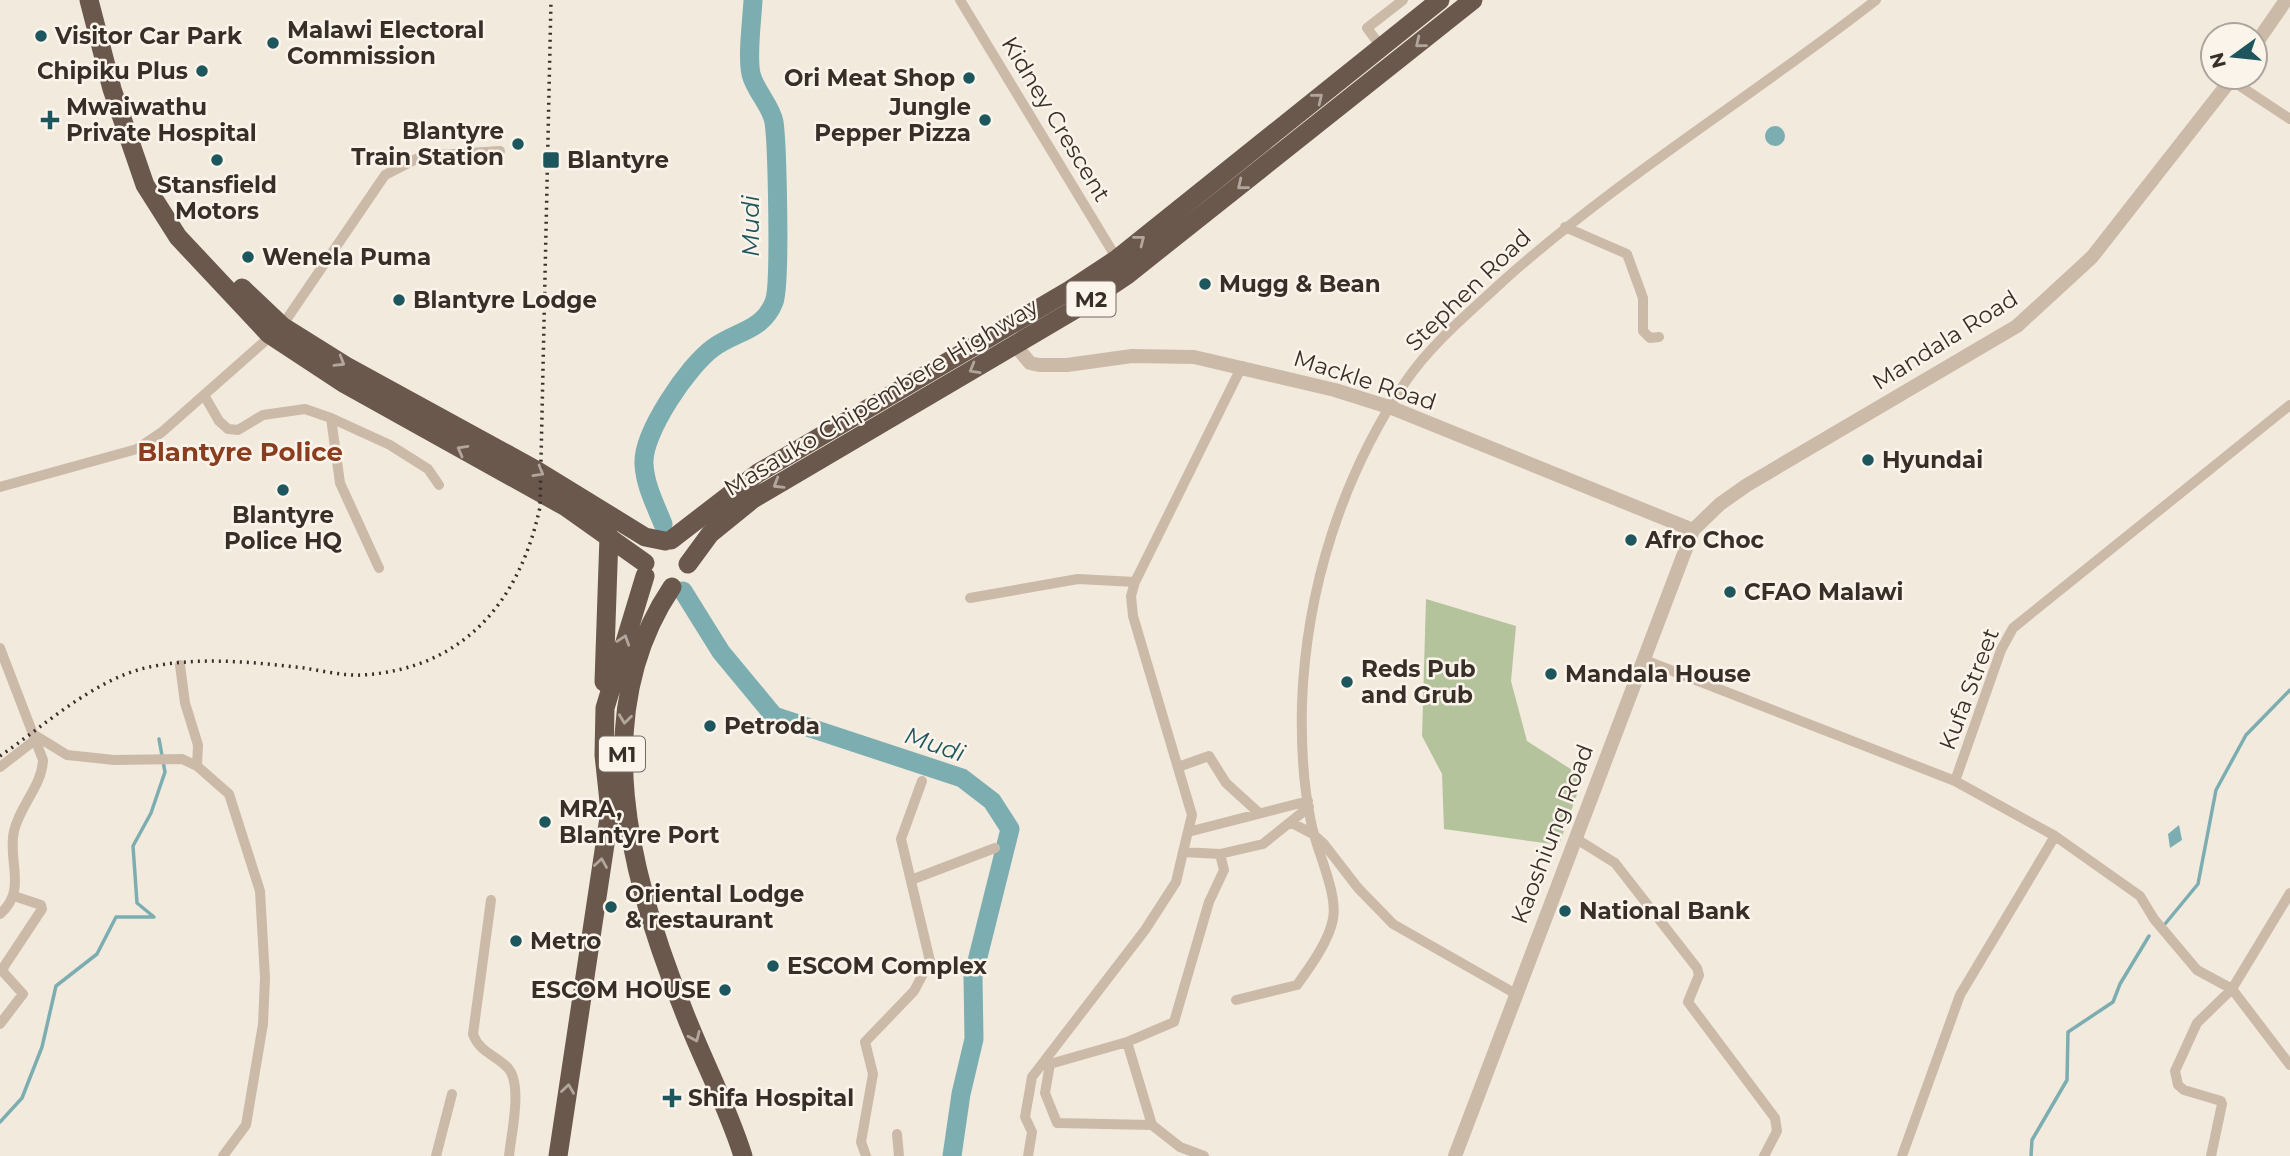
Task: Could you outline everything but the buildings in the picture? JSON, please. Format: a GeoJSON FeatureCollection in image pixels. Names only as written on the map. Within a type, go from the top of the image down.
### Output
{"type":"FeatureCollection","features":[{"type":"Feature","properties":{"kind":"highway"},"geometry":{"type":"LineString","coordinates":[[89,0],[112,89],[145,185],[178,237],[275,330],[345,384],[566,507],[609,536],[645,570],[656,587],[672,587],[688,564],[684,547],[645,537],[536,470],[275,330],[188,236],[144,161],[131,124],[99,0]]}},
{"type":"Feature","properties":{"kind":"highway","name":"Masauko Chipembere Highway"},"geometry":{"type":"LineString","coordinates":[[668,541],[758,473],[1070,290],[1116,259],[1440,0]]}},
{"type":"Feature","properties":{"kind":"highway","name":"Masauko Chipembere Highway"},"geometry":{"type":"LineString","coordinates":[[688,564],[710,534],[753,499],[1015,345],[1127,275],[1473,0]]}},
{"type":"Feature","properties":{"kind":"highway"},"geometry":{"type":"LineString","coordinates":[[605,708],[609,536]]}},
{"type":"Feature","properties":{"kind":"highway"},"geometry":{"type":"LineString","coordinates":[[645,570],[654,548],[668,541]]}},
{"type":"Feature","properties":{"kind":"highway","name":"M1"},"geometry":{"type":"LineString","coordinates":[[558,1156],[610,811],[604,755],[605,708],[645,570]]}},
{"type":"Feature","properties":{"kind":"highway","name":"M1"},"geometry":{"type":"LineString","coordinates":[[672,587],[661,604],[636,663],[628,696],[622,746],[626,806],[653,927],[683,1010],[728,1109],[743,1156]]}},
{"type":"Feature","properties":{"kind":"street","name":"Kidney Crescent"},"geometry":{"type":"LineString","coordinates":[[960,0],[1116,259]]}},
{"type":"Feature","properties":{"kind":"street"},"geometry":{"type":"LineString","coordinates":[[1382,48],[1367,28],[1403,0]]}},
{"type":"Feature","properties":{"kind":"street","name":"Stephen Road"},"geometry":{"type":"LineString","coordinates":[[1236,1000],[1297,985],[1326,937],[1334,909],[1313,834],[1308,804],[1302,705],[1305,658],[1315,599],[1339,508],[1407,380],[1480,303],[1565,228],[1876,0]]}},
{"type":"Feature","properties":{"kind":"street"},"geometry":{"type":"LineString","coordinates":[[2269,25],[2286,0]]}},
{"type":"Feature","properties":{"kind":"street","name":"Mandala Road"},"geometry":{"type":"LineString","coordinates":[[1693,530],[1720,504],[1747,485],[2017,326],[2092,257],[2222,91]]}},
{"type":"Feature","properties":{"kind":"street"},"geometry":{"type":"LineString","coordinates":[[2250,91],[2290,119]]}},
{"type":"Feature","properties":{"kind":"street"},"geometry":{"type":"LineString","coordinates":[[1,484],[137,449],[204,395],[275,330],[385,175],[422,156],[500,151]]}},
{"type":"Feature","properties":{"kind":"street"},"geometry":{"type":"LineString","coordinates":[[1565,228],[1627,254],[1643,298],[1643,331],[1650,338],[1659,337]]}},
{"type":"Feature","properties":{"kind":"street","name":"Mackle Road"},"geometry":{"type":"LineString","coordinates":[[1015,345],[1030,363],[1039,365],[1067,365],[1132,356],[1194,357],[1242,366],[1392,408],[1693,530]]}},
{"type":"Feature","properties":{"kind":"street"},"geometry":{"type":"LineString","coordinates":[[1028,1156],[1032,1132],[1025,1116],[1032,1077],[1145,930],[1176,882],[1192,815],[1133,616],[1135,582],[1242,366]]}},
{"type":"Feature","properties":{"kind":"street"},"geometry":{"type":"LineString","coordinates":[[204,395],[219,421],[228,429],[238,430],[263,415],[304,409],[331,418],[390,445],[428,469],[439,485]]}},
{"type":"Feature","properties":{"kind":"street","name":"Kufa Street"},"geometry":{"type":"LineString","coordinates":[[1642,659],[1955,782],[1975,732],[2001,650],[2013,628],[2290,405]]}},
{"type":"Feature","properties":{"kind":"street"},"geometry":{"type":"LineString","coordinates":[[331,418],[341,483],[379,568]]}},
{"type":"Feature","properties":{"kind":"street","name":"Kaoshiung Road"},"geometry":{"type":"LineString","coordinates":[[1455,1156],[1693,530]]}},
{"type":"Feature","properties":{"kind":"street"},"geometry":{"type":"LineString","coordinates":[[970,598],[1079,579],[1135,582]]}},
{"type":"Feature","properties":{"kind":"street"},"geometry":{"type":"LineString","coordinates":[[0,648],[43,760],[43,768],[19,814],[13,834],[14,896],[0,914]]}},
{"type":"Feature","properties":{"kind":"street"},"geometry":{"type":"LineString","coordinates":[[180,665],[185,703],[198,746],[197,766]]}},
{"type":"Feature","properties":{"kind":"street"},"geometry":{"type":"LineString","coordinates":[[34,737],[67,755],[114,760],[182,759],[197,766],[229,794],[260,891],[265,978],[263,1024],[246,1125],[223,1156]]}},
{"type":"Feature","properties":{"kind":"street"},"geometry":{"type":"LineString","coordinates":[[0,767],[34,737]]}},
{"type":"Feature","properties":{"kind":"street"},"geometry":{"type":"LineString","coordinates":[[1178,767],[1209,756],[1226,783],[1259,813]]}},
{"type":"Feature","properties":{"kind":"street"},"geometry":{"type":"LineString","coordinates":[[866,1156],[861,1143],[873,1074],[865,1042],[914,991],[930,961],[901,839],[922,781]]}},
{"type":"Feature","properties":{"kind":"street"},"geometry":{"type":"LineString","coordinates":[[1955,782],[2055,836],[2140,896],[2154,919],[2197,970],[2231,989],[2290,1065]]}},
{"type":"Feature","properties":{"kind":"street"},"geometry":{"type":"LineString","coordinates":[[1188,832],[1259,813],[1308,804]]}},
{"type":"Feature","properties":{"kind":"street"},"geometry":{"type":"LineString","coordinates":[[1184,852],[1220,854],[1263,844],[1308,804]]}},
{"type":"Feature","properties":{"kind":"street"},"geometry":{"type":"LineString","coordinates":[[1290,822],[1313,834],[1375,907],[1393,924],[1516,993]]}},
{"type":"Feature","properties":{"kind":"street"},"geometry":{"type":"LineString","coordinates":[[1902,1156],[1960,995],[2055,836]]}},
{"type":"Feature","properties":{"kind":"street"},"geometry":{"type":"LineString","coordinates":[[1575,838],[1615,863],[1697,968],[1699,975],[1688,1002],[1775,1118],[1777,1131],[1764,1156]]}},
{"type":"Feature","properties":{"kind":"street"},"geometry":{"type":"LineString","coordinates":[[911,880],[995,848]]}},
{"type":"Feature","properties":{"kind":"street"},"geometry":{"type":"LineString","coordinates":[[1152,1125],[1057,1123],[1045,1093],[1050,1064],[1127,1042],[1174,1022],[1209,902],[1224,870],[1220,854]]}},
{"type":"Feature","properties":{"kind":"street"},"geometry":{"type":"LineString","coordinates":[[2210,1156],[2221,1101],[2183,1090],[2178,1085],[2175,1071],[2200,1017],[2231,989],[2290,893]]}},
{"type":"Feature","properties":{"kind":"street"},"geometry":{"type":"LineString","coordinates":[[0,1024],[23,994],[4,973],[3,968],[42,909],[41,905],[14,896]]}},
{"type":"Feature","properties":{"kind":"street"},"geometry":{"type":"LineString","coordinates":[[491,900],[473,1034],[477,1044],[509,1069],[513,1078],[516,1094],[509,1156]]}},
{"type":"Feature","properties":{"kind":"street"},"geometry":{"type":"LineString","coordinates":[[1127,1042],[1152,1125],[1180,1147],[1204,1156]]}},
{"type":"Feature","properties":{"kind":"street"},"geometry":{"type":"LineString","coordinates":[[436,1156],[452,1094]]}},
{"type":"Feature","properties":{"kind":"street"},"geometry":{"type":"LineString","coordinates":[[897,1134],[899,1156]]}},
{"type":"Feature","properties":{"kind":"green space"},"geometry":{"type":"Polygon","coordinates":[[[1426,599],[1516,626],[1511,681],[1527,741],[1583,777],[1559,845],[1444,829],[1442,774],[1422,736],[1426,599]]]}},
{"type":"Feature","properties":{"kind":"water"},"geometry":{"type":"Polygon","coordinates":[[[1775,126],[1782,129],[1785,136],[1782,143],[1775,146],[1768,143],[1765,136],[1768,129],[1775,126]]]}},
{"type":"Feature","properties":{"kind":"water"},"geometry":{"type":"Polygon","coordinates":[[[2179,825],[2182,840],[2170,848],[2168,834],[2179,825]]]}},
{"type":"Feature","properties":{"kind":"waterway","name":"Mudi"},"geometry":{"type":"LineString","coordinates":[[663,524],[648,487],[644,464],[645,451],[659,418],[680,384],[703,357],[722,342],[748,330],[763,319],[774,302],[776,291],[778,214],[774,122],[751,74],[753,0]]}},
{"type":"Feature","properties":{"kind":"waterway","name":"Mudi"},"geometry":{"type":"LineString","coordinates":[[683,591],[721,652],[774,716],[962,778],[992,801],[1010,829],[973,977],[974,1039],[961,1094],[952,1156]]}},
{"type":"Feature","properties":{"kind":"waterway"},"geometry":{"type":"LineString","coordinates":[[2165,924],[2198,884],[2216,790],[2246,735],[2290,690]]}},
{"type":"Feature","properties":{"kind":"waterway"},"geometry":{"type":"LineString","coordinates":[[0,1122],[22,1098],[42,1047],[56,986],[97,954],[116,917],[154,917],[137,903],[133,846],[151,813],[165,772],[159,739]]}},
{"type":"Feature","properties":{"kind":"waterway"},"geometry":{"type":"LineString","coordinates":[[2031,1156],[2032,1140],[2067,1080],[2068,1032],[2113,1002],[2120,984],[2149,936]]}},
{"type":"Feature","properties":{"kind":"railway"},"geometry":{"type":"LineString","coordinates":[[0,756],[87,694],[125,674],[165,664],[204,661],[245,662],[355,675],[398,670],[430,659],[458,644],[482,624],[502,600],[531,541],[540,507],[551,0]]}},
{"type":"Feature","properties":{"kind":"place","name":"Visitor Car Park"},"geometry":{"type":"Point","coordinates":[41,36]}},
{"type":"Feature","properties":{"kind":"place","name":"Malawi Electoral Commission"},"geometry":{"type":"Point","coordinates":[273,43]}},
{"type":"Feature","properties":{"kind":"place","name":"Chipiku Plus"},"geometry":{"type":"Point","coordinates":[202,71]}},
{"type":"Feature","properties":{"kind":"place","name":"Ori Meat Shop"},"geometry":{"type":"Point","coordinates":[969,78]}},
{"type":"Feature","properties":{"kind":"place","name":"Mwaiwathu Private Hospital"},"geometry":{"type":"Point","coordinates":[50,120]}},
{"type":"Feature","properties":{"kind":"place","name":"Jungle Pepper Pizza"},"geometry":{"type":"Point","coordinates":[985,120]}},
{"type":"Feature","properties":{"kind":"place","name":"Blantyre Train Station"},"geometry":{"type":"Point","coordinates":[518,144]}},
{"type":"Feature","properties":{"kind":"place","name":"Stansfield Motors"},"geometry":{"type":"Point","coordinates":[217,160]}},
{"type":"Feature","properties":{"kind":"place","name":"Blantyre"},"geometry":{"type":"Point","coordinates":[551,160]}},
{"type":"Feature","properties":{"kind":"place","name":"Wenela Puma"},"geometry":{"type":"Point","coordinates":[248,257]}},
{"type":"Feature","properties":{"kind":"place","name":"Mugg & Bean"},"geometry":{"type":"Point","coordinates":[1205,284]}},
{"type":"Feature","properties":{"kind":"place","name":"Blantyre Lodge"},"geometry":{"type":"Point","coordinates":[399,300]}},
{"type":"Feature","properties":{"kind":"place","name":"Hyundai"},"geometry":{"type":"Point","coordinates":[1868,460]}},
{"type":"Feature","properties":{"kind":"place","name":"Blantyre Police HQ"},"geometry":{"type":"Point","coordinates":[283,490]}},
{"type":"Feature","properties":{"kind":"place","name":"Afro Choc"},"geometry":{"type":"Point","coordinates":[1631,540]}},
{"type":"Feature","properties":{"kind":"place","name":"CFAO Malawi"},"geometry":{"type":"Point","coordinates":[1730,592]}},
{"type":"Feature","properties":{"kind":"place","name":"Mandala House"},"geometry":{"type":"Point","coordinates":[1551,674]}},
{"type":"Feature","properties":{"kind":"place","name":"Reds Pub and Grub"},"geometry":{"type":"Point","coordinates":[1347,682]}},
{"type":"Feature","properties":{"kind":"place","name":"Petroda"},"geometry":{"type":"Point","coordinates":[710,726]}},
{"type":"Feature","properties":{"kind":"place","name":"MRA, Blantyre Port"},"geometry":{"type":"Point","coordinates":[545,822]}},
{"type":"Feature","properties":{"kind":"place","name":"Oriental Lodge & restaurant"},"geometry":{"type":"Point","coordinates":[611,907]}},
{"type":"Feature","properties":{"kind":"place","name":"National Bank"},"geometry":{"type":"Point","coordinates":[1565,911]}},
{"type":"Feature","properties":{"kind":"place","name":"Metro"},"geometry":{"type":"Point","coordinates":[516,941]}},
{"type":"Feature","properties":{"kind":"place","name":"ESCOM Complex"},"geometry":{"type":"Point","coordinates":[773,966]}},
{"type":"Feature","properties":{"kind":"place","name":"ESCOM HOUSE"},"geometry":{"type":"Point","coordinates":[725,990]}},
{"type":"Feature","properties":{"kind":"place","name":"Shifa Hospital"},"geometry":{"type":"Point","coordinates":[672,1098]}},
{"type":"Feature","properties":{"kind":"district","name":"Blantyre Police"},"geometry":{"type":"Point","coordinates":[240,452]}}]}
